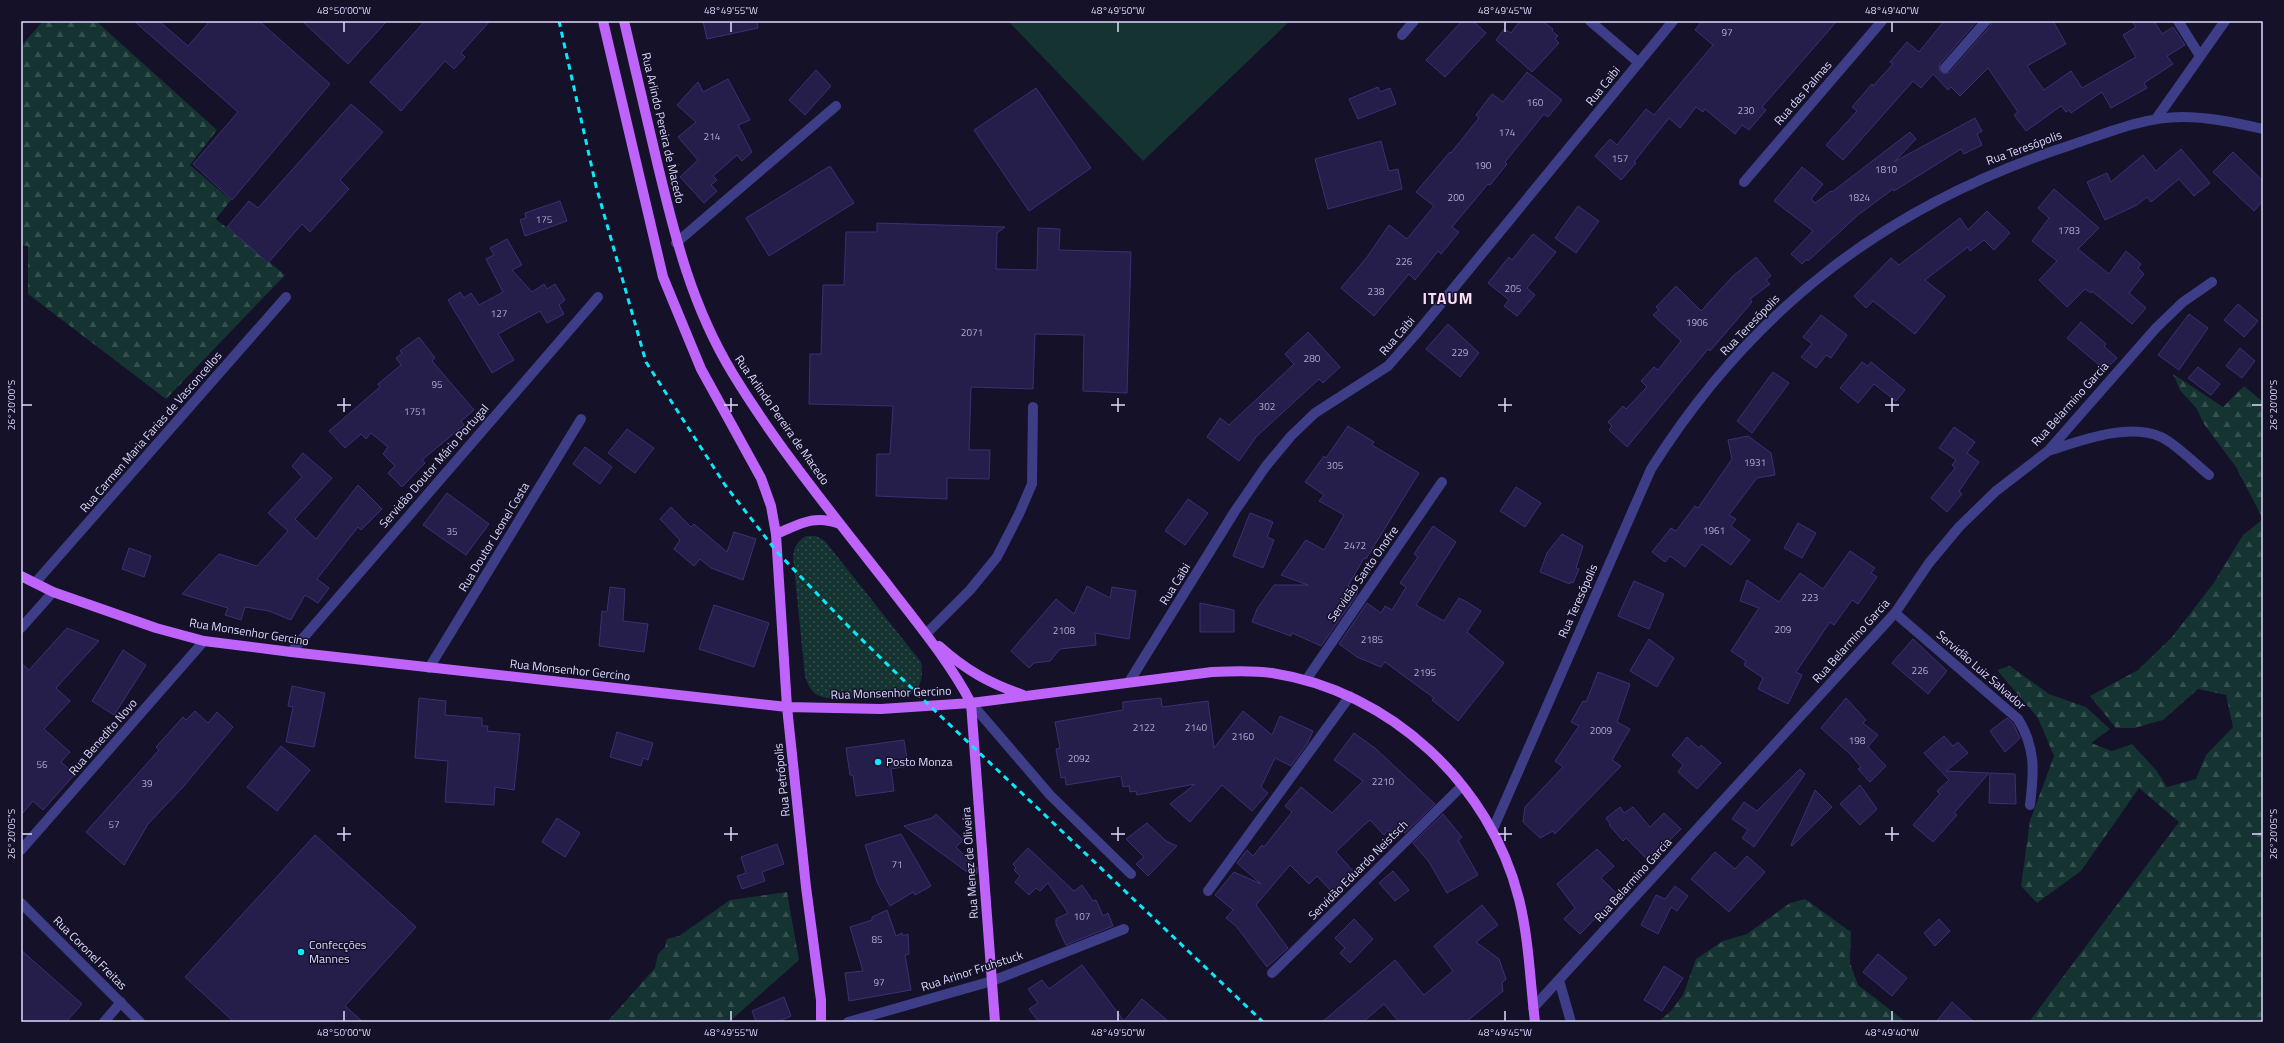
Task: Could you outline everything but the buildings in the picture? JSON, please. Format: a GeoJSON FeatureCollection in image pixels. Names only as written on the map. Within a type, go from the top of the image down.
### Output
{"type":"FeatureCollection","features":[{"type":"Feature","properties":{"kind":"main road"},"geometry":{"type":"LineString","coordinates":[[604,21],[663,277],[701,369],[761,478],[771,506],[776,534],[815,519],[826,518],[840,524]]}},
{"type":"Feature","properties":{"kind":"main road","name":"Rua Arlindo Pereira de Macedo"},"geometry":{"type":"LineString","coordinates":[[624,21],[676,243],[693,292],[715,342],[733,374],[840,524],[926,634],[963,687],[971,703]]}},
{"type":"Feature","properties":{"kind":"main road","name":"Rua Petrópolis"},"geometry":{"type":"LineString","coordinates":[[776,534],[787,707],[806,887],[821,1000],[821,1022]]}},
{"type":"Feature","properties":{"kind":"main road","name":"Rua Monsenhor Gercino"},"geometry":{"type":"LineString","coordinates":[[21,576],[53,592],[156,628],[204,640],[429,668],[787,707],[881,709],[971,703],[1212,672],[1242,670],[1272,673],[1306,680],[1350,696],[1395,721],[1425,746],[1462,786],[1493,829],[1505,855],[1520,899],[1526,931],[1534,1022]]}},
{"type":"Feature","properties":{"kind":"main road"},"geometry":{"type":"LineString","coordinates":[[926,634],[973,674],[995,686],[1025,696]]}},
{"type":"Feature","properties":{"kind":"main road","name":"Rua Menez de Oliveira"},"geometry":{"type":"LineString","coordinates":[[971,703],[995,1022]]}},
{"type":"Feature","properties":{"kind":"street"},"geometry":{"type":"LineString","coordinates":[[1402,35],[1414,21]]}},
{"type":"Feature","properties":{"kind":"street"},"geometry":{"type":"LineString","coordinates":[[1590,21],[1639,63]]}},
{"type":"Feature","properties":{"kind":"street","name":"Rua Caibi"},"geometry":{"type":"LineString","coordinates":[[1130,682],[1235,511],[1266,466],[1291,436],[1315,414],[1388,366],[1673,21]]}},
{"type":"Feature","properties":{"kind":"street","name":"Rua das Palmas"},"geometry":{"type":"LineString","coordinates":[[1744,182],[1882,21]]}},
{"type":"Feature","properties":{"kind":"street"},"geometry":{"type":"LineString","coordinates":[[1945,68],[1986,21]]}},
{"type":"Feature","properties":{"kind":"street"},"geometry":{"type":"LineString","coordinates":[[2178,21],[2200,56]]}},
{"type":"Feature","properties":{"kind":"street"},"geometry":{"type":"LineString","coordinates":[[2156,119],[2225,21]]}},
{"type":"Feature","properties":{"kind":"street"},"geometry":{"type":"LineString","coordinates":[[676,243],[836,106]]}},
{"type":"Feature","properties":{"kind":"street","name":"Rua Teresópolis"},"geometry":{"type":"LineString","coordinates":[[1493,829],[1651,470],[1674,433],[1712,384],[1769,322],[1815,279],[1855,249],[1907,216],[1954,191],[2018,163],[2156,119],[2207,117],[2263,129]]}},
{"type":"Feature","properties":{"kind":"street","name":"Rua Belarmino Garcia"},"geometry":{"type":"LineString","coordinates":[[1533,1008],[1895,613],[1929,564],[1959,527],[1996,491],[2048,451],[2156,328],[2184,302],[2212,282]]}},
{"type":"Feature","properties":{"kind":"street","name":"Rua Carmen Maria Farias de Vasconcellos"},"geometry":{"type":"LineString","coordinates":[[35,583],[286,297]]}},
{"type":"Feature","properties":{"kind":"street","name":"Servidão Doutor Mário Portugal"},"geometry":{"type":"LineString","coordinates":[[291,652],[598,297]]}},
{"type":"Feature","properties":{"kind":"street"},"geometry":{"type":"LineString","coordinates":[[926,634],[970,590],[997,557],[1019,514],[1032,484],[1033,407]]}},
{"type":"Feature","properties":{"kind":"street","name":"Rua Doutor Leonel Costa"},"geometry":{"type":"LineString","coordinates":[[429,668],[581,419]]}},
{"type":"Feature","properties":{"kind":"street"},"geometry":{"type":"LineString","coordinates":[[2048,451],[2091,437],[2144,432],[2162,437],[2209,475]]}},
{"type":"Feature","properties":{"kind":"street","name":"Servidão Santo Onofre"},"geometry":{"type":"LineString","coordinates":[[1306,680],[1442,482]]}},
{"type":"Feature","properties":{"kind":"street"},"geometry":{"type":"LineString","coordinates":[[21,628],[53,592]]}},
{"type":"Feature","properties":{"kind":"street","name":"Servidão Luiz Salvador"},"geometry":{"type":"LineString","coordinates":[[1895,613],[2018,719],[2027,734],[2032,750],[2033,775],[2030,805]]}},
{"type":"Feature","properties":{"kind":"street","name":"Rua Benedito Novo"},"geometry":{"type":"LineString","coordinates":[[21,850],[204,640]]}},
{"type":"Feature","properties":{"kind":"street"},"geometry":{"type":"LineString","coordinates":[[1208,891],[1350,696]]}},
{"type":"Feature","properties":{"kind":"street"},"geometry":{"type":"LineString","coordinates":[[971,703],[1050,795],[1131,874]]}},
{"type":"Feature","properties":{"kind":"street","name":"Servidão Eduardo Neistsch"},"geometry":{"type":"LineString","coordinates":[[1272,973],[1462,786]]}},
{"type":"Feature","properties":{"kind":"street","name":"Rua Coronel Freitas"},"geometry":{"type":"LineString","coordinates":[[21,903],[122,1002],[140,1022]]}},
{"type":"Feature","properties":{"kind":"street","name":"Rua Arinor Fruhstuck"},"geometry":{"type":"LineString","coordinates":[[848,1022],[992,981],[1124,929]]}},
{"type":"Feature","properties":{"kind":"street"},"geometry":{"type":"LineString","coordinates":[[1559,980],[1571,1022]]}},
{"type":"Feature","properties":{"kind":"street"},"geometry":{"type":"LineString","coordinates":[[104,1022],[122,1002]]}},
{"type":"Feature","properties":{"kind":"green space"},"geometry":{"type":"Polygon","coordinates":[[[43,21],[96,21],[217,130],[190,165],[231,200],[216,219],[285,275],[166,399],[28,294],[28,246],[21,245],[21,46],[43,21]]]}},
{"type":"Feature","properties":{"kind":"green space"},"geometry":{"type":"Polygon","coordinates":[[[1008,21],[1290,21],[1143,161],[1008,21]]]}},
{"type":"Feature","properties":{"kind":"green space"},"geometry":{"type":"Polygon","coordinates":[[[2173,374],[2223,407],[2244,386],[2263,402],[2263,519],[2236,467],[2204,424],[2197,409],[2180,390],[2173,374]]]}},
{"type":"Feature","properties":{"kind":"green space"},"geometry":{"type":"Polygon","coordinates":[[[2263,519],[2263,1022],[2029,1022],[2179,822],[2139,788],[2081,871],[2037,903],[2021,886],[2030,821],[2054,756],[2038,718],[1997,670],[2010,666],[2049,694],[2086,707],[2110,729],[2091,743],[2112,751],[2132,744],[2156,770],[2167,787],[2196,779],[2206,755],[2233,727],[2226,695],[2198,689],[2163,720],[2134,728],[2116,728],[2090,696],[2138,670],[2172,637],[2213,584],[2243,535],[2263,519]]]}},
{"type":"Feature","properties":{"kind":"green space"},"geometry":{"type":"Polygon","coordinates":[[[806,536],[816,536],[825,541],[921,662],[922,671],[920,683],[916,690],[912,693],[880,699],[835,699],[817,695],[811,689],[805,677],[793,557],[796,545],[806,536]]]}},
{"type":"Feature","properties":{"kind":"green space"},"geometry":{"type":"Polygon","coordinates":[[[787,892],[799,960],[729,1022],[607,1022],[655,968],[658,954],[665,947],[667,939],[679,936],[730,900],[787,892]]]}},
{"type":"Feature","properties":{"kind":"green space"},"geometry":{"type":"Polygon","coordinates":[[[1805,899],[1851,932],[1850,963],[1858,985],[1906,1022],[1658,1022],[1671,1011],[1683,995],[1696,959],[1723,941],[1747,934],[1790,903],[1805,899]]]}},
{"type":"Feature","properties":{"kind":"railway"},"geometry":{"type":"LineString","coordinates":[[559,21],[596,186],[646,362],[725,485],[777,552],[850,628],[930,706],[1263,1022]]}},
{"type":"Feature","properties":{"kind":"place","name":"Posto Monza"},"geometry":{"type":"Point","coordinates":[878,762]}},
{"type":"Feature","properties":{"kind":"place","name":"Confecções Mannes"},"geometry":{"type":"Point","coordinates":[301,952]}},
{"type":"Feature","properties":{"kind":"district","name":"ITAUM"},"geometry":{"type":"Point","coordinates":[1448,298]}}]}
